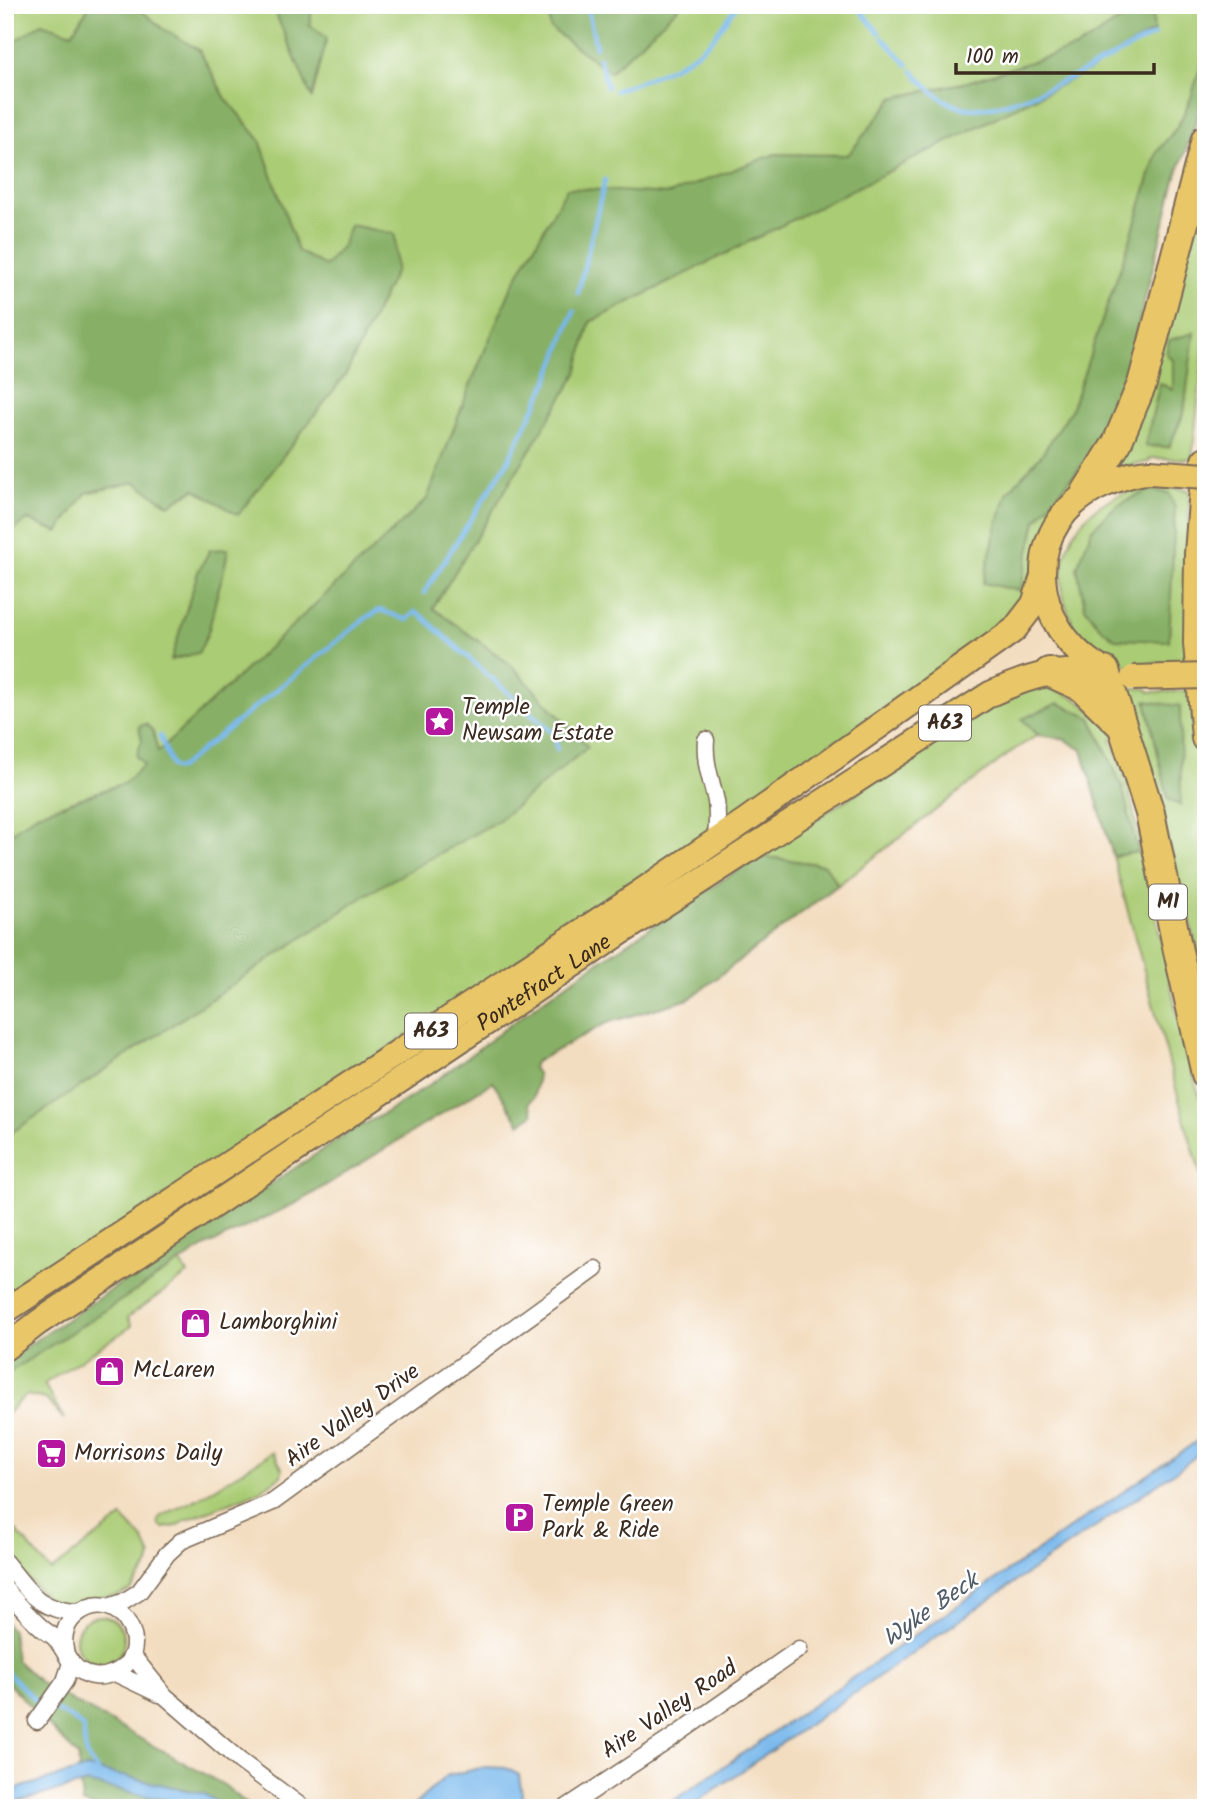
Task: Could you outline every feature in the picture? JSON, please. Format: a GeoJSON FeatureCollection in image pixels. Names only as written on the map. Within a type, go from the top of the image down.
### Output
{"type":"FeatureCollection","features":[{"type":"Feature","properties":{"kind":"highway"},"geometry":{"type":"LineString","coordinates":[[1206,139],[1142,384],[1117,443],[1086,492],[1062,517],[1051,538],[1043,562],[1042,579],[1045,600],[1061,634],[1082,657],[1105,671],[1133,678],[1206,676]]}},
{"type":"Feature","properties":{"kind":"highway"},"geometry":{"type":"LineString","coordinates":[[1206,461],[1199,554],[1198,643],[1206,738]]}},
{"type":"Feature","properties":{"kind":"highway"},"geometry":{"type":"LineString","coordinates":[[1086,492],[1129,476],[1150,472],[1206,476]]}},
{"type":"Feature","properties":{"kind":"highway","name":"Pontefract Lane"},"geometry":{"type":"LineString","coordinates":[[5,1311],[745,821],[1014,630],[1034,604],[1042,579]]}},
{"type":"Feature","properties":{"kind":"highway","name":"Pontefract Lane"},"geometry":{"type":"LineString","coordinates":[[5,1348],[50,1315],[623,931],[990,694],[1024,679],[1049,672],[1105,671]]}},
{"type":"Feature","properties":{"kind":"highway","name":"M1"},"geometry":{"type":"LineString","coordinates":[[1105,671],[1150,813],[1206,1074]]}},
{"type":"Feature","properties":{"kind":"highway","name":"M1"},"geometry":{"type":"LineString","coordinates":[[1049,672],[1082,687],[1126,732]]}},
{"type":"Feature","properties":{"kind":"street"},"geometry":{"type":"LineString","coordinates":[[706,740],[704,758],[716,799],[718,819],[716,841]]}},
{"type":"Feature","properties":{"kind":"street"},"geometry":{"type":"LineString","coordinates":[[716,799],[727,811],[745,821]]}},
{"type":"Feature","properties":{"kind":"street","name":"Aire Valley Drive"},"geometry":{"type":"LineString","coordinates":[[108,1607],[139,1592],[167,1554],[181,1541],[273,1502],[595,1269]]}},
{"type":"Feature","properties":{"kind":"street"},"geometry":{"type":"LineString","coordinates":[[5,1562],[47,1607],[62,1612],[108,1607],[125,1618],[131,1626],[134,1645],[132,1655],[122,1668],[115,1673],[94,1676],[55,1699]]}},
{"type":"Feature","properties":{"kind":"street"},"geometry":{"type":"LineString","coordinates":[[5,1589],[56,1639],[68,1659],[83,1673],[94,1676]]}},
{"type":"Feature","properties":{"kind":"street","name":"Aire Valley Drive"},"geometry":{"type":"LineString","coordinates":[[131,1626],[139,1592]]}},
{"type":"Feature","properties":{"kind":"street"},"geometry":{"type":"LineString","coordinates":[[37,1721],[55,1699],[65,1681],[68,1659],[64,1636],[78,1612]]}},
{"type":"Feature","properties":{"kind":"street","name":"Aire Valley Road"},"geometry":{"type":"LineString","coordinates":[[566,1808],[799,1649]]}},
{"type":"Feature","properties":{"kind":"street"},"geometry":{"type":"LineString","coordinates":[[132,1655],[165,1696],[240,1761],[303,1808]]}},
{"type":"Feature","properties":{"kind":"street"},"geometry":{"type":"LineString","coordinates":[[115,1673],[165,1696]]}},
{"type":"Feature","properties":{"kind":"green space","name":"Temple Newsam Estate"},"geometry":{"type":"Polygon","coordinates":[[[5,5],[1206,5],[1206,94],[1175,180],[1127,369],[1107,434],[1092,467],[1057,505],[1032,586],[998,637],[747,804],[705,838],[5,1302],[5,5]]]}},
{"type":"Feature","properties":{"kind":"green space"},"geometry":{"type":"Polygon","coordinates":[[[90,5],[135,5],[162,28],[199,50],[226,99],[260,140],[298,251],[325,266],[342,247],[350,225],[395,234],[396,270],[346,374],[238,515],[195,489],[169,505],[135,482],[86,493],[58,532],[28,520],[5,536],[5,48],[42,23],[72,33],[90,5]]]}},
{"type":"Feature","properties":{"kind":"green space"},"geometry":{"type":"Polygon","coordinates":[[[272,5],[312,5],[310,25],[327,38],[312,98],[272,5]]]}},
{"type":"Feature","properties":{"kind":"green space"},"geometry":{"type":"Polygon","coordinates":[[[549,5],[681,5],[610,72],[550,28],[549,5]]]}},
{"type":"Feature","properties":{"kind":"green space"},"geometry":{"type":"Polygon","coordinates":[[[1144,5],[1152,5],[1154,31],[1092,69],[590,322],[577,373],[433,608],[510,664],[588,747],[499,820],[369,893],[5,1137],[5,837],[37,814],[124,783],[144,765],[136,756],[142,741],[139,726],[146,724],[153,731],[158,752],[427,499],[469,388],[512,286],[567,188],[669,194],[775,154],[848,155],[893,98],[967,82],[1078,47],[1144,5]]]}},
{"type":"Feature","properties":{"kind":"green space"},"geometry":{"type":"Polygon","coordinates":[[[1206,48],[1206,94],[1175,180],[1127,369],[1107,434],[1036,521],[1020,591],[983,583],[1008,492],[1042,454],[1071,410],[1130,240],[1157,152],[1178,126],[1191,98],[1206,48]]]}},
{"type":"Feature","properties":{"kind":"green space"},"geometry":{"type":"Polygon","coordinates":[[[1206,184],[1206,327],[1192,459],[1150,458],[1149,462],[1116,467],[1206,184]],[[1193,333],[1173,360],[1173,391],[1160,384],[1145,446],[1169,447],[1184,413],[1193,333]]]}},
{"type":"Feature","properties":{"kind":"green space"},"geometry":{"type":"Polygon","coordinates":[[[1194,333],[1184,412],[1169,447],[1145,446],[1160,383],[1173,390],[1173,360],[1166,354],[1169,340],[1194,333]]]}},
{"type":"Feature","properties":{"kind":"green space"},"geometry":{"type":"Polygon","coordinates":[[[1148,487],[1189,490],[1188,661],[1147,664],[1147,669],[1122,665],[1102,656],[1068,623],[1072,620],[1065,604],[1062,570],[1072,538],[1093,511],[1117,496],[1148,487]]]}},
{"type":"Feature","properties":{"kind":"green space"},"geometry":{"type":"Polygon","coordinates":[[[1148,490],[1169,493],[1175,508],[1169,641],[1115,639],[1099,626],[1085,607],[1077,568],[1092,529],[1116,506],[1148,490]]]}},
{"type":"Feature","properties":{"kind":"green space"},"geometry":{"type":"Polygon","coordinates":[[[228,549],[210,627],[198,653],[171,660],[198,572],[210,550],[228,549]]]}},
{"type":"Feature","properties":{"kind":"green space"},"geometry":{"type":"Polygon","coordinates":[[[1122,687],[1148,689],[1149,692],[1190,691],[1206,850],[1206,994],[1189,914],[1185,914],[1160,806],[1122,687]]]}},
{"type":"Feature","properties":{"kind":"green space"},"geometry":{"type":"Polygon","coordinates":[[[1031,689],[1046,689],[1069,695],[1088,708],[1117,735],[1111,739],[1128,786],[1181,1033],[1206,1120],[1206,1191],[1113,856],[1138,852],[1122,786],[1091,718],[1023,720],[1038,735],[1015,749],[838,885],[824,865],[759,856],[1004,698],[1031,689]]]}},
{"type":"Feature","properties":{"kind":"green space"},"geometry":{"type":"Polygon","coordinates":[[[1146,701],[1180,706],[1181,806],[1168,799],[1146,701]]]}},
{"type":"Feature","properties":{"kind":"green space"},"geometry":{"type":"Polygon","coordinates":[[[1058,703],[1091,718],[1122,786],[1138,852],[1113,856],[1082,750],[1064,739],[1038,735],[1022,719],[1058,703]]]}},
{"type":"Feature","properties":{"kind":"green space"},"geometry":{"type":"Polygon","coordinates":[[[759,856],[825,865],[838,885],[689,999],[606,1023],[535,1062],[533,1068],[538,1075],[534,1097],[529,1103],[533,1114],[520,1124],[493,1082],[300,1201],[204,1247],[5,1375],[5,1362],[40,1337],[354,1129],[401,1104],[558,990],[759,856]]]}},
{"type":"Feature","properties":{"kind":"green space"},"geometry":{"type":"Polygon","coordinates":[[[172,1249],[188,1274],[128,1317],[132,1326],[44,1384],[64,1419],[46,1399],[27,1395],[5,1416],[5,1361],[172,1249]]]}},
{"type":"Feature","properties":{"kind":"green space"},"geometry":{"type":"Polygon","coordinates":[[[273,1452],[282,1468],[281,1476],[259,1491],[183,1521],[177,1526],[163,1528],[159,1525],[161,1516],[199,1498],[273,1452]]]}},
{"type":"Feature","properties":{"kind":"green space"},"geometry":{"type":"Polygon","coordinates":[[[122,1517],[143,1539],[151,1556],[149,1565],[130,1590],[117,1596],[91,1599],[73,1605],[49,1601],[5,1552],[5,1518],[51,1571],[122,1517]]]}},
{"type":"Feature","properties":{"kind":"green space"},"geometry":{"type":"Polygon","coordinates":[[[100,1616],[117,1623],[124,1640],[117,1657],[100,1664],[83,1657],[76,1640],[83,1623],[100,1616]]]}},
{"type":"Feature","properties":{"kind":"green space"},"geometry":{"type":"Polygon","coordinates":[[[5,1622],[12,1631],[16,1660],[42,1684],[224,1785],[252,1808],[99,1808],[82,1803],[78,1756],[5,1680],[5,1622]]]}},
{"type":"Feature","properties":{"kind":"water"},"geometry":{"type":"Polygon","coordinates":[[[1206,1435],[1206,1448],[1183,1466],[688,1808],[663,1808],[1206,1435]]]}},
{"type":"Feature","properties":{"kind":"water"},"geometry":{"type":"Polygon","coordinates":[[[485,1767],[506,1768],[519,1775],[523,1801],[515,1808],[411,1808],[446,1776],[485,1767]]]}},
{"type":"Feature","properties":{"kind":"water"},"geometry":{"type":"Polygon","coordinates":[[[87,1768],[204,1794],[227,1808],[203,1808],[87,1783],[5,1805],[5,1792],[87,1768]]]}},
{"type":"Feature","properties":{"kind":"waterway"},"geometry":{"type":"LineString","coordinates":[[587,5],[596,47]]}},
{"type":"Feature","properties":{"kind":"waterway"},"geometry":{"type":"LineString","coordinates":[[615,91],[690,57],[715,36],[738,5]]}},
{"type":"Feature","properties":{"kind":"waterway"},"geometry":{"type":"LineString","coordinates":[[856,5],[879,33]]}},
{"type":"Feature","properties":{"kind":"waterway"},"geometry":{"type":"LineString","coordinates":[[861,11],[874,5]]}},
{"type":"Feature","properties":{"kind":"waterway"},"geometry":{"type":"LineString","coordinates":[[913,71],[930,89],[950,103],[965,108],[985,108],[1008,103],[1060,83],[1154,35]]}},
{"type":"Feature","properties":{"kind":"waterway"},"geometry":{"type":"LineString","coordinates":[[883,38],[908,65]]}},
{"type":"Feature","properties":{"kind":"waterway"},"geometry":{"type":"LineString","coordinates":[[599,58],[607,87]]}},
{"type":"Feature","properties":{"kind":"waterway"},"geometry":{"type":"LineString","coordinates":[[578,293],[605,180]]}},
{"type":"Feature","properties":{"kind":"waterway"},"geometry":{"type":"LineString","coordinates":[[424,593],[508,461],[547,383],[574,311]]}},
{"type":"Feature","properties":{"kind":"waterway"},"geometry":{"type":"LineString","coordinates":[[160,736],[172,767],[178,769],[366,618],[380,610],[407,620],[415,612],[422,616],[555,735],[557,749]]}},
{"type":"Feature","properties":{"kind":"waterway"},"geometry":{"type":"LineString","coordinates":[[5,1670],[34,1699],[44,1704]]}},
{"type":"Feature","properties":{"kind":"waterway"},"geometry":{"type":"LineString","coordinates":[[51,1708],[83,1727],[86,1755],[100,1775]]}},
{"type":"Feature","properties":{"kind":"place","name":"Temple Newsam Estate"},"geometry":{"type":"Point","coordinates":[439,721]}},
{"type":"Feature","properties":{"kind":"place","name":"Lamborghini"},"geometry":{"type":"Point","coordinates":[196,1323]}},
{"type":"Feature","properties":{"kind":"place","name":"McLaren"},"geometry":{"type":"Point","coordinates":[110,1371]}},
{"type":"Feature","properties":{"kind":"place","name":"Morrisons Daily"},"geometry":{"type":"Point","coordinates":[51,1454]}},
{"type":"Feature","properties":{"kind":"place","name":"Temple Green Park & Ride"},"geometry":{"type":"Point","coordinates":[519,1518]}},
{"type":"Feature","properties":{"kind":"water label","name":"Wyke Beck"},"geometry":{"type":"Point","coordinates":[931,1610]}}]}
